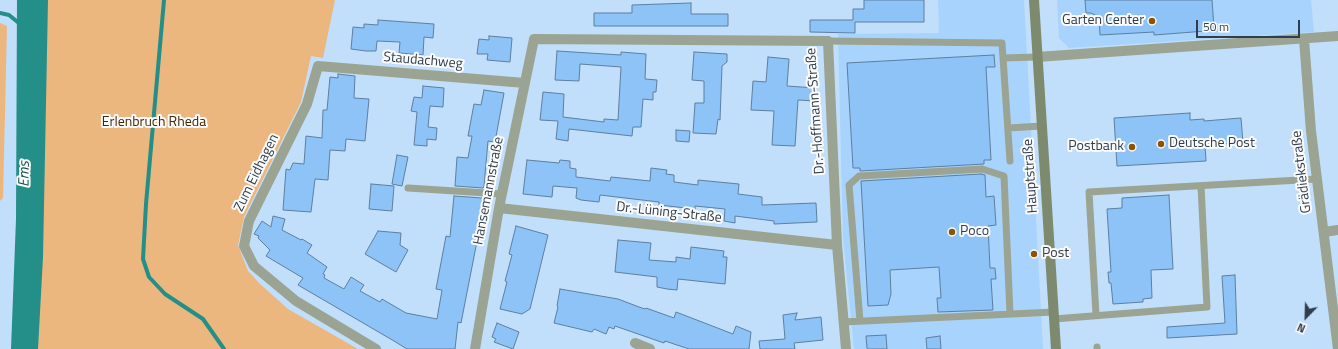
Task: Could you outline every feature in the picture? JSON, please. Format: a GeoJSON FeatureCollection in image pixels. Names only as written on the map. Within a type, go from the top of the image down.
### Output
{"type":"FeatureCollection","features":[{"type":"Feature","properties":{"kind":"street","name":"Hauptstraße"},"geometry":{"type":"LineString","coordinates":[[1034,0],[1056,349]]}},
{"type":"Feature","properties":{"kind":"street"},"geometry":{"type":"LineString","coordinates":[[1037,57],[1338,36]]}},
{"type":"Feature","properties":{"kind":"street","name":"Dr.-Hoffmann-Straße"},"geometry":{"type":"LineString","coordinates":[[534,39],[828,41],[837,245],[846,349]]}},
{"type":"Feature","properties":{"kind":"street","name":"Hansemannstraße"},"geometry":{"type":"LineString","coordinates":[[475,349],[499,208],[534,39]]}},
{"type":"Feature","properties":{"kind":"street","name":"Grädiekstraße"},"geometry":{"type":"LineString","coordinates":[[1304,39],[1311,131],[1338,349]]}},
{"type":"Feature","properties":{"kind":"street","name":"Staudachweg"},"geometry":{"type":"LineString","coordinates":[[318,66],[525,83]]}},
{"type":"Feature","properties":{"kind":"street","name":"Zum Eidhagen"},"geometry":{"type":"LineString","coordinates":[[318,66],[307,104],[249,221],[244,246],[254,266],[296,301],[376,349]]}},
{"type":"Feature","properties":{"kind":"street","name":"Dr.-Lüning-Straße"},"geometry":{"type":"LineString","coordinates":[[499,208],[837,245]]}},
{"type":"Feature","properties":{"kind":"street"},"geometry":{"type":"LineString","coordinates":[[1324,232],[1338,230]]}},
{"type":"Feature","properties":{"kind":"street"},"geometry":{"type":"LineString","coordinates":[[635,343],[650,349]]}},
{"type":"Feature","properties":{"kind":"lane"},"geometry":{"type":"LineString","coordinates":[[828,41],[1002,43],[1010,160]]}},
{"type":"Feature","properties":{"kind":"lane"},"geometry":{"type":"LineString","coordinates":[[1003,58],[1037,57]]}},
{"type":"Feature","properties":{"kind":"lane"},"geometry":{"type":"LineString","coordinates":[[1008,128],[1042,126]]}},
{"type":"Feature","properties":{"kind":"lane"},"geometry":{"type":"LineString","coordinates":[[834,185],[849,185],[859,176],[982,169],[1004,176],[1010,314]]}},
{"type":"Feature","properties":{"kind":"lane"},"geometry":{"type":"LineString","coordinates":[[1096,315],[1090,192],[1317,179]]}},
{"type":"Feature","properties":{"kind":"lane"},"geometry":{"type":"LineString","coordinates":[[849,185],[860,321]]}},
{"type":"Feature","properties":{"kind":"lane"},"geometry":{"type":"LineString","coordinates":[[843,322],[1010,314],[1096,315],[1207,307],[1201,186]]}},
{"type":"Feature","properties":{"kind":"lane"},"geometry":{"type":"LineString","coordinates":[[408,188],[502,194]]}},
{"type":"Feature","properties":{"kind":"shaded area"},"geometry":{"type":"Polygon","coordinates":[[[938,0],[1024,0],[1043,349],[854,349],[843,238],[838,34],[939,33],[938,0]]]}},
{"type":"Feature","properties":{"kind":"shaded area"},"geometry":{"type":"Polygon","coordinates":[[[1057,0],[1311,0],[1314,32],[1069,48],[1059,38],[1057,0]]]}},
{"type":"Feature","properties":{"kind":"green space","name":"Erlenbruch Rheda"},"geometry":{"type":"Polygon","coordinates":[[[35,0],[335,0],[323,58],[311,56],[301,102],[244,217],[238,245],[248,271],[288,309],[358,349],[27,349],[35,0]]]}},
{"type":"Feature","properties":{"kind":"green space"},"geometry":{"type":"Polygon","coordinates":[[[0,23],[7,26],[3,198],[0,201],[0,23]]]}},
{"type":"Feature","properties":{"kind":"water","name":"Ems"},"geometry":{"type":"Polygon","coordinates":[[[17,0],[48,0],[43,257],[38,349],[11,349],[16,219],[17,0]]]}},
{"type":"Feature","properties":{"kind":"building"},"geometry":{"type":"Polygon","coordinates":[[[864,0],[924,0],[924,22],[855,22],[855,33],[810,32],[810,20],[853,20],[853,9],[864,9],[864,0]]]}},
{"type":"Feature","properties":{"kind":"building"},"geometry":{"type":"Polygon","coordinates":[[[1085,0],[1212,0],[1214,28],[1206,29],[1206,31],[1154,35],[1154,32],[1100,35],[1099,17],[1091,13],[1086,13],[1085,0]]]}},
{"type":"Feature","properties":{"kind":"building"},"geometry":{"type":"Polygon","coordinates":[[[691,3],[691,14],[728,14],[728,26],[594,26],[594,13],[632,13],[632,5],[691,3]]]}},
{"type":"Feature","properties":{"kind":"building"},"geometry":{"type":"Polygon","coordinates":[[[378,20],[434,24],[433,38],[424,37],[423,55],[399,53],[400,42],[377,41],[376,51],[351,49],[353,27],[364,28],[364,24],[378,25],[378,20]]]}},
{"type":"Feature","properties":{"kind":"building"},"geometry":{"type":"Polygon","coordinates":[[[489,36],[512,38],[510,62],[487,60],[488,54],[477,54],[479,39],[489,40],[489,36]]]}},
{"type":"Feature","properties":{"kind":"building"},"geometry":{"type":"Polygon","coordinates":[[[557,51],[621,55],[621,52],[646,54],[645,79],[657,80],[656,92],[653,92],[653,100],[643,99],[641,127],[633,127],[632,136],[569,129],[568,141],[556,139],[558,121],[540,120],[543,92],[564,94],[563,117],[604,122],[604,119],[618,120],[621,67],[580,64],[579,81],[555,80],[557,51]]]}},
{"type":"Feature","properties":{"kind":"building"},"geometry":{"type":"Polygon","coordinates":[[[694,52],[727,54],[727,62],[722,66],[720,120],[718,119],[716,134],[693,133],[695,103],[704,103],[704,81],[692,80],[694,52]]]}},
{"type":"Feature","properties":{"kind":"building"},"geometry":{"type":"Polygon","coordinates":[[[994,55],[995,67],[986,67],[991,160],[984,160],[984,164],[860,171],[860,168],[853,168],[847,63],[994,55]]]}},
{"type":"Feature","properties":{"kind":"building"},"geometry":{"type":"Polygon","coordinates":[[[768,57],[789,59],[787,86],[816,88],[815,101],[798,100],[795,146],[772,145],[774,111],[751,110],[753,81],[766,82],[768,57]]]}},
{"type":"Feature","properties":{"kind":"building"},"geometry":{"type":"Polygon","coordinates":[[[338,74],[355,76],[354,98],[369,99],[365,141],[346,139],[345,151],[330,150],[328,180],[315,179],[311,212],[283,210],[286,169],[290,170],[293,163],[304,164],[306,136],[322,138],[323,110],[327,110],[330,77],[338,78],[338,74]]]}},
{"type":"Feature","properties":{"kind":"building"},"geometry":{"type":"Polygon","coordinates":[[[423,86],[444,88],[443,107],[430,106],[428,127],[437,128],[436,140],[427,139],[427,146],[414,145],[417,112],[411,111],[414,97],[422,98],[423,86]]]}},
{"type":"Feature","properties":{"kind":"building"},"geometry":{"type":"Polygon","coordinates":[[[484,90],[504,93],[495,142],[488,141],[484,186],[483,188],[455,186],[457,157],[468,158],[472,136],[468,136],[474,104],[481,105],[484,90]]]}},
{"type":"Feature","properties":{"kind":"building"},"geometry":{"type":"Polygon","coordinates":[[[1190,113],[1190,120],[1204,119],[1204,121],[1241,118],[1243,143],[1205,145],[1206,161],[1117,166],[1114,118],[1190,113]]]}},
{"type":"Feature","properties":{"kind":"building"},"geometry":{"type":"Polygon","coordinates":[[[676,130],[690,131],[689,142],[676,141],[676,130]]]}},
{"type":"Feature","properties":{"kind":"building"},"geometry":{"type":"Polygon","coordinates":[[[397,155],[408,157],[402,186],[392,184],[397,155]]]}},
{"type":"Feature","properties":{"kind":"building"},"geometry":{"type":"Polygon","coordinates":[[[527,160],[559,163],[560,160],[570,161],[570,168],[576,169],[576,177],[610,181],[611,177],[650,181],[651,168],[667,170],[666,174],[674,175],[674,182],[698,185],[698,180],[739,184],[738,194],[762,197],[762,205],[816,203],[817,222],[774,224],[774,221],[735,216],[735,223],[724,221],[725,209],[695,206],[695,209],[659,205],[659,202],[600,195],[599,202],[581,200],[576,198],[577,188],[553,186],[552,197],[523,194],[527,160]]]}},
{"type":"Feature","properties":{"kind":"building"},"geometry":{"type":"Polygon","coordinates":[[[985,175],[986,197],[994,196],[996,225],[988,226],[990,268],[995,268],[996,279],[991,279],[993,310],[938,312],[937,298],[941,298],[939,267],[890,270],[891,294],[888,305],[868,306],[861,181],[985,175]]]}},
{"type":"Feature","properties":{"kind":"building"},"geometry":{"type":"Polygon","coordinates":[[[371,184],[394,186],[392,211],[369,209],[371,184]]]}},
{"type":"Feature","properties":{"kind":"building"},"geometry":{"type":"Polygon","coordinates":[[[1169,195],[1173,269],[1151,270],[1152,298],[1143,299],[1143,302],[1113,304],[1111,283],[1109,283],[1108,272],[1111,272],[1107,209],[1122,208],[1122,198],[1169,195]]]}},
{"type":"Feature","properties":{"kind":"building"},"geometry":{"type":"Polygon","coordinates":[[[454,196],[482,198],[480,226],[461,323],[458,322],[455,349],[407,349],[298,285],[303,278],[266,256],[270,250],[258,238],[259,236],[254,234],[262,221],[271,227],[273,216],[285,219],[282,230],[312,245],[307,253],[327,267],[323,274],[325,275],[324,278],[344,289],[351,277],[364,285],[360,291],[380,302],[382,299],[406,313],[437,319],[442,290],[436,289],[446,236],[450,237],[454,196]]]}},
{"type":"Feature","properties":{"kind":"building"},"geometry":{"type":"Polygon","coordinates":[[[516,226],[548,235],[530,309],[522,314],[500,309],[507,282],[505,281],[512,255],[509,254],[516,226]]]}},
{"type":"Feature","properties":{"kind":"building"},"geometry":{"type":"Polygon","coordinates":[[[378,231],[401,233],[400,245],[408,250],[396,272],[365,254],[378,231]]]}},
{"type":"Feature","properties":{"kind":"building"},"geometry":{"type":"Polygon","coordinates":[[[618,240],[651,243],[649,260],[676,262],[676,257],[690,259],[691,247],[724,251],[723,257],[727,257],[725,284],[678,279],[677,290],[667,289],[657,287],[657,277],[615,272],[618,240]]]}},
{"type":"Feature","properties":{"kind":"building"},"geometry":{"type":"Polygon","coordinates":[[[1235,275],[1237,334],[1167,338],[1167,327],[1225,323],[1222,276],[1235,275]]]}},
{"type":"Feature","properties":{"kind":"building"},"geometry":{"type":"Polygon","coordinates":[[[560,289],[618,299],[674,318],[676,312],[733,334],[736,326],[751,332],[749,349],[689,349],[665,341],[664,343],[615,326],[614,329],[609,327],[606,334],[594,329],[592,332],[554,323],[560,289]]]}},
{"type":"Feature","properties":{"kind":"building"},"geometry":{"type":"Polygon","coordinates":[[[797,313],[795,320],[821,317],[823,340],[794,343],[795,349],[760,349],[759,341],[785,339],[783,315],[797,313]]]}},
{"type":"Feature","properties":{"kind":"building"},"geometry":{"type":"Polygon","coordinates":[[[497,323],[519,332],[513,349],[494,342],[496,339],[492,337],[497,323]]]}},
{"type":"Feature","properties":{"kind":"building"},"geometry":{"type":"Polygon","coordinates":[[[886,335],[887,349],[867,348],[866,336],[886,335]]]}},
{"type":"Feature","properties":{"kind":"building"},"geometry":{"type":"Polygon","coordinates":[[[940,336],[941,349],[927,349],[926,338],[940,336]]]}},
{"type":"Feature","properties":{"kind":"waterway"},"geometry":{"type":"LineString","coordinates":[[164,0],[146,204],[143,259],[149,277],[165,294],[203,319],[224,349]]}},
{"type":"Feature","properties":{"kind":"waterway"},"geometry":{"type":"LineString","coordinates":[[0,13],[9,15],[20,24]]}},
{"type":"Feature","properties":{"kind":"place","name":"Garten Center"},"geometry":{"type":"Point","coordinates":[1152,21]}},
{"type":"Feature","properties":{"kind":"place","name":"Deutsche Post"},"geometry":{"type":"Point","coordinates":[1161,144]}},
{"type":"Feature","properties":{"kind":"place","name":"Postbank"},"geometry":{"type":"Point","coordinates":[1132,147]}},
{"type":"Feature","properties":{"kind":"place","name":"Poco"},"geometry":{"type":"Point","coordinates":[952,232]}},
{"type":"Feature","properties":{"kind":"place","name":"Post"},"geometry":{"type":"Point","coordinates":[1034,254]}}]}
